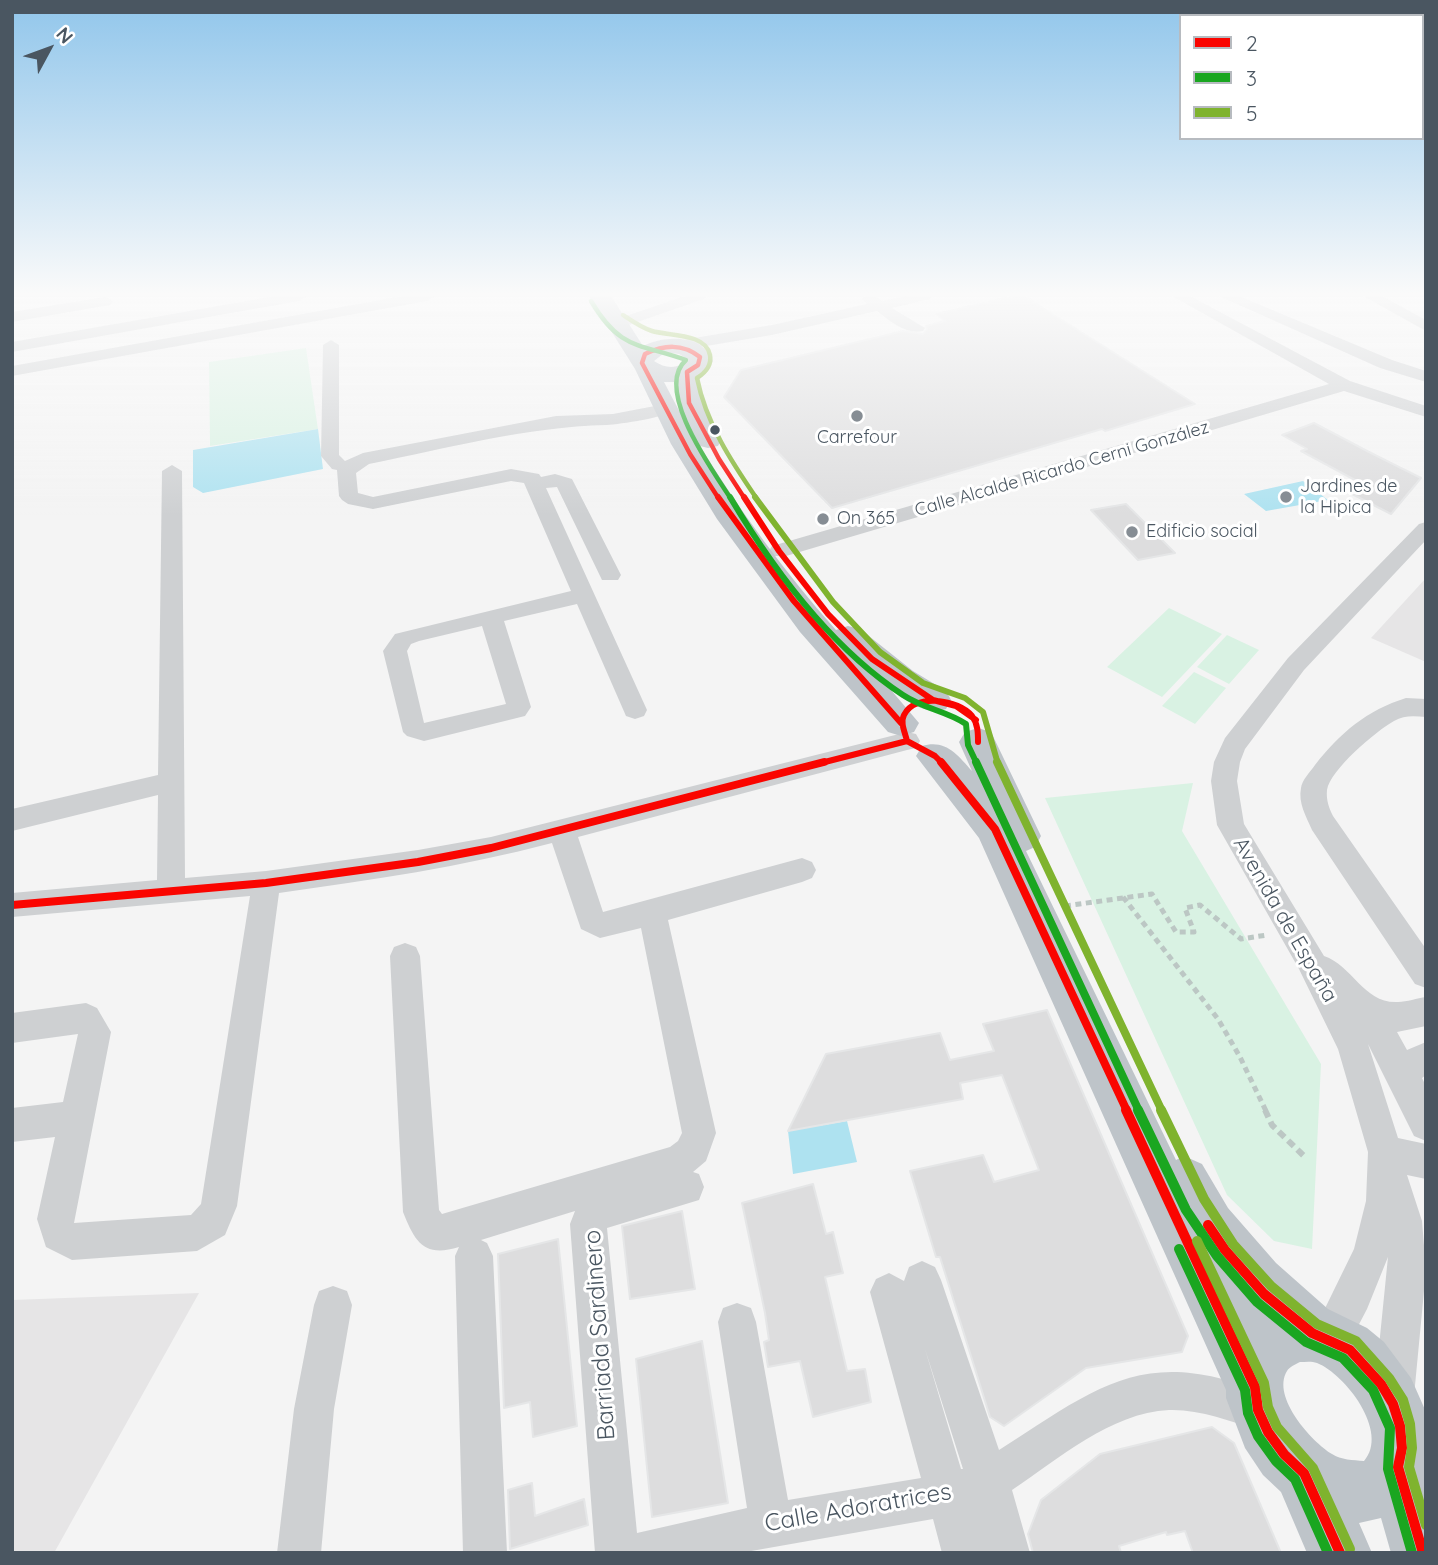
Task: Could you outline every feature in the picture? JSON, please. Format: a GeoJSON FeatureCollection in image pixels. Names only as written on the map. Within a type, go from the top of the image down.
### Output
{"type":"FeatureCollection","features":[{"type":"Feature","properties":{"kind":"highway"},"geometry":{"type":"LineString","coordinates":[[646,369],[697,465],[764,563],[836,653],[914,740],[957,778],[995,829],[1276,1443],[1304,1473],[1326,1487],[1351,1494],[1374,1491],[1388,1482],[1398,1467],[1402,1448],[1400,1426],[1393,1404],[1367,1366],[1350,1350],[1321,1336],[1264,1294],[1225,1250],[1195,1204],[978,742],[979,725],[974,717],[956,704],[933,700],[881,666],[848,637],[779,551],[746,503],[689,403],[684,369]]}},
{"type":"Feature","properties":{"kind":"highway"},"geometry":{"type":"LineString","coordinates":[[655,369],[668,374],[672,369]]}},
{"type":"Feature","properties":{"kind":"highway"},"geometry":{"type":"LineString","coordinates":[[914,740],[904,714],[911,706],[933,700]]}},
{"type":"Feature","properties":{"kind":"highway"},"geometry":{"type":"LineString","coordinates":[[914,740],[961,755],[972,750],[978,742]]}},
{"type":"Feature","properties":{"kind":"highway"},"geometry":{"type":"LineString","coordinates":[[1257,1399],[1256,1367],[1264,1350],[1276,1338],[1294,1332],[1321,1336]]}},
{"type":"Feature","properties":{"kind":"highway"},"geometry":{"type":"LineString","coordinates":[[1398,1467],[1423,1553]]}},
{"type":"Feature","properties":{"kind":"highway"},"geometry":{"type":"LineString","coordinates":[[1304,1473],[1340,1553]]}},
{"type":"Feature","properties":{"kind":"street"},"geometry":{"type":"LineString","coordinates":[[331,369],[330,456],[339,465],[348,467],[363,459],[556,421],[613,419],[665,409]]}},
{"type":"Feature","properties":{"kind":"street"},"geometry":{"type":"LineString","coordinates":[[1314,369],[1344,385],[1426,412]]}},
{"type":"Feature","properties":{"kind":"street"},"geometry":{"type":"LineString","coordinates":[[1409,369],[1426,377]]}},
{"type":"Feature","properties":{"kind":"street","name":"Calle Alcalde Ricardo Cerni González"},"geometry":{"type":"LineString","coordinates":[[779,551],[1344,385]]}},
{"type":"Feature","properties":{"kind":"street"},"geometry":{"type":"LineString","coordinates":[[348,467],[346,472],[349,496],[363,503],[511,475],[531,478],[635,710]]}},
{"type":"Feature","properties":{"kind":"street"},"geometry":{"type":"LineString","coordinates":[[171,891],[172,471]]}},
{"type":"Feature","properties":{"kind":"street"},"geometry":{"type":"LineString","coordinates":[[535,484],[555,480],[565,483],[610,575]]}},
{"type":"Feature","properties":{"kind":"street","name":"Avenida de España"},"geometry":{"type":"LineString","coordinates":[[1393,1404],[1407,1270],[1404,1221],[1353,1046],[1310,960],[1231,825],[1225,802],[1224,781],[1227,762],[1234,746],[1296,664],[1426,528]]}},
{"type":"Feature","properties":{"kind":"street"},"geometry":{"type":"LineString","coordinates":[[491,617],[519,707],[516,710],[432,730],[416,730],[412,726],[398,663],[397,645],[412,635],[584,595]]}},
{"type":"Feature","properties":{"kind":"street"},"geometry":{"type":"LineString","coordinates":[[1426,708],[1395,710],[1356,734],[1318,778],[1312,796],[1322,822],[1426,974]]}},
{"type":"Feature","properties":{"kind":"street"},"geometry":{"type":"LineString","coordinates":[[12,905],[266,883],[418,863],[562,830],[914,740]]}},
{"type":"Feature","properties":{"kind":"street"},"geometry":{"type":"LineString","coordinates":[[12,820],[171,782]]}},
{"type":"Feature","properties":{"kind":"street"},"geometry":{"type":"LineString","coordinates":[[562,830],[591,920],[600,925],[802,870]]}},
{"type":"Feature","properties":{"kind":"street"},"geometry":{"type":"LineString","coordinates":[[12,1028],[86,1018],[95,1032],[55,1219],[55,1231],[62,1239],[72,1242],[197,1233],[212,1222],[219,1206],[266,883]]}},
{"type":"Feature","properties":{"kind":"street"},"geometry":{"type":"LineString","coordinates":[[405,956],[421,1212],[434,1232],[445,1233],[676,1163],[690,1156],[699,1142],[699,1126],[652,913]]}},
{"type":"Feature","properties":{"kind":"street"},"geometry":{"type":"LineString","coordinates":[[1310,960],[1331,975],[1414,1064],[1426,1124]]}},
{"type":"Feature","properties":{"kind":"street"},"geometry":{"type":"LineString","coordinates":[[1365,1012],[1397,1017],[1426,1011]]}},
{"type":"Feature","properties":{"kind":"street"},"geometry":{"type":"LineString","coordinates":[[12,1125],[77,1117]]}},
{"type":"Feature","properties":{"kind":"street"},"geometry":{"type":"LineString","coordinates":[[1386,1161],[1426,1162]]}},
{"type":"Feature","properties":{"kind":"street","name":"Avenida de España"},"geometry":{"type":"LineString","coordinates":[[1321,1336],[1350,1303],[1369,1256],[1378,1227],[1386,1161]]}},
{"type":"Feature","properties":{"kind":"street","name":"Barriada Sardinero"},"geometry":{"type":"LineString","coordinates":[[617,1553],[588,1224],[594,1214],[686,1186]]}},
{"type":"Feature","properties":{"kind":"street"},"geometry":{"type":"LineString","coordinates":[[1404,1221],[1426,1252]]}},
{"type":"Feature","properties":{"kind":"street"},"geometry":{"type":"LineString","coordinates":[[474,1256],[485,1553]]}},
{"type":"Feature","properties":{"kind":"street"},"geometry":{"type":"LineString","coordinates":[[964,1553],[948,1495],[905,1286],[988,1480],[1009,1553]]}},
{"type":"Feature","properties":{"kind":"street"},"geometry":{"type":"LineString","coordinates":[[299,1553],[314,1409],[333,1306]]}},
{"type":"Feature","properties":{"kind":"street"},"geometry":{"type":"LineString","coordinates":[[737,1322],[771,1524]]}},
{"type":"Feature","properties":{"kind":"street","name":"Calle Adoratrices"},"geometry":{"type":"LineString","coordinates":[[643,1553],[721,1544],[771,1524],[948,1495],[988,1480],[1093,1414],[1129,1396],[1170,1390],[1257,1399]]}},
{"type":"Feature","properties":{"kind":"path"},"geometry":{"type":"LineString","coordinates":[[1055,908],[1153,894],[1176,932],[1194,932],[1185,908],[1200,905],[1241,939],[1292,931]]}},
{"type":"Feature","properties":{"kind":"path"},"geometry":{"type":"LineString","coordinates":[[1123,897],[1218,1019],[1240,1057],[1272,1125],[1306,1158]]}},
{"type":"Feature","properties":{"kind":"shaded area"},"geometry":{"type":"Polygon","coordinates":[[[1426,578],[1426,662],[1371,638],[1426,578]]]}},
{"type":"Feature","properties":{"kind":"shaded area"},"geometry":{"type":"Polygon","coordinates":[[[199,1293],[54,1553],[12,1553],[12,1300],[199,1293]]]}},
{"type":"Feature","properties":{"kind":"green space"},"geometry":{"type":"Polygon","coordinates":[[[209,369],[309,369],[318,429],[210,446],[209,369]]]}},
{"type":"Feature","properties":{"kind":"green space"},"geometry":{"type":"Polygon","coordinates":[[[1169,608],[1222,634],[1162,697],[1107,667],[1169,608]]]}},
{"type":"Feature","properties":{"kind":"green space"},"geometry":{"type":"Polygon","coordinates":[[[1227,635],[1259,650],[1229,684],[1197,667],[1227,635]]]}},
{"type":"Feature","properties":{"kind":"green space"},"geometry":{"type":"Polygon","coordinates":[[[1194,672],[1226,688],[1195,724],[1162,706],[1194,672]]]}},
{"type":"Feature","properties":{"kind":"green space"},"geometry":{"type":"Polygon","coordinates":[[[1193,783],[1182,831],[1321,1064],[1312,1249],[1274,1241],[1227,1195],[1045,798],[1193,783]]]}},
{"type":"Feature","properties":{"kind":"water"},"geometry":{"type":"Polygon","coordinates":[[[318,429],[323,469],[203,493],[193,487],[193,450],[318,429]]]}},
{"type":"Feature","properties":{"kind":"water","name":"Jardines de la Hipica"},"geometry":{"type":"Polygon","coordinates":[[[1303,481],[1328,500],[1266,511],[1244,494],[1303,481]]]}},
{"type":"Feature","properties":{"kind":"water"},"geometry":{"type":"Polygon","coordinates":[[[847,1121],[857,1162],[793,1174],[788,1131],[847,1121]]]}},
{"type":"Feature","properties":{"kind":"building"},"geometry":{"type":"Polygon","coordinates":[[[1140,369],[1195,404],[832,508],[724,397],[741,370],[1140,369]]]}},
{"type":"Feature","properties":{"kind":"building"},"geometry":{"type":"Polygon","coordinates":[[[1314,423],[1421,478],[1391,514],[1352,494],[1368,487],[1301,451],[1307,449],[1282,435],[1314,423]]]}},
{"type":"Feature","properties":{"kind":"building","name":"Edificio social"},"geometry":{"type":"Polygon","coordinates":[[[1126,504],[1175,553],[1138,560],[1091,510],[1126,504]]]}},
{"type":"Feature","properties":{"kind":"building"},"geometry":{"type":"Polygon","coordinates":[[[1047,1010],[1188,1336],[1182,1352],[1086,1368],[1004,1426],[990,1417],[910,1171],[983,1155],[994,1182],[1039,1170],[1002,1075],[960,1083],[963,1099],[788,1131],[826,1054],[940,1033],[950,1060],[994,1051],[983,1024],[1047,1010]]]}},
{"type":"Feature","properties":{"kind":"building"},"geometry":{"type":"Polygon","coordinates":[[[813,1184],[826,1234],[833,1232],[843,1273],[825,1277],[847,1371],[865,1369],[871,1402],[813,1417],[800,1361],[768,1367],[764,1342],[769,1340],[765,1313],[742,1203],[813,1184]]]}},
{"type":"Feature","properties":{"kind":"building"},"geometry":{"type":"Polygon","coordinates":[[[682,1211],[695,1289],[630,1299],[622,1226],[682,1211]]]}},
{"type":"Feature","properties":{"kind":"building"},"geometry":{"type":"Polygon","coordinates":[[[558,1239],[577,1426],[533,1437],[530,1402],[504,1408],[498,1254],[558,1239]]]}},
{"type":"Feature","properties":{"kind":"building"},"geometry":{"type":"Polygon","coordinates":[[[702,1341],[728,1503],[652,1517],[636,1359],[702,1341]]]}},
{"type":"Feature","properties":{"kind":"building"},"geometry":{"type":"Polygon","coordinates":[[[1212,1427],[1234,1443],[1281,1553],[1193,1553],[1185,1531],[1167,1535],[1166,1532],[1119,1546],[1121,1553],[1033,1553],[1028,1534],[1041,1500],[1100,1454],[1212,1427]]]}},
{"type":"Feature","properties":{"kind":"building"},"geometry":{"type":"Polygon","coordinates":[[[532,1483],[535,1516],[584,1499],[588,1525],[510,1549],[508,1490],[532,1483]]]}},
{"type":"Feature","properties":{"kind":"transit line","name":"2"},"geometry":{"type":"LineString","coordinates":[[645,369],[690,454],[744,535],[793,600],[901,723]]}},
{"type":"Feature","properties":{"kind":"transit line","name":"3"},"geometry":{"type":"LineString","coordinates":[[678,369],[676,392],[685,420],[753,534],[796,593],[842,645],[895,690],[927,709],[966,724],[968,745],[1008,835],[1186,1210],[1217,1256],[1257,1302],[1306,1342],[1343,1358],[1373,1390],[1383,1408],[1390,1428],[1388,1469],[1412,1553]]}},
{"type":"Feature","properties":{"kind":"transit line","name":"2"},"geometry":{"type":"LineString","coordinates":[[692,369],[687,372],[689,403],[719,459],[779,551],[828,614],[872,659],[933,700],[956,706],[976,720]]}},
{"type":"Feature","properties":{"kind":"transit line","name":"5"},"geometry":{"type":"LineString","coordinates":[[707,369],[697,378],[702,403],[718,437],[771,521],[833,602],[880,652],[923,683],[970,701],[985,716],[990,745],[997,762],[1204,1199],[1233,1244],[1271,1286],[1317,1324],[1356,1341],[1389,1378],[1403,1400],[1410,1424],[1412,1448],[1409,1467],[1426,1525]]}},
{"type":"Feature","properties":{"kind":"transit line","name":"2"},"geometry":{"type":"LineString","coordinates":[[978,742],[977,725],[972,715],[949,703],[923,702],[911,706],[904,714],[902,725],[907,741],[935,756],[956,778],[995,829],[1255,1387],[1258,1410],[1268,1432],[1284,1454],[1304,1473],[1340,1553]]}},
{"type":"Feature","properties":{"kind":"transit line","name":"2"},"geometry":{"type":"LineString","coordinates":[[12,905],[266,883],[418,862],[491,848],[907,741]]}},
{"type":"Feature","properties":{"kind":"transit line","name":"2"},"geometry":{"type":"LineString","coordinates":[[1208,1225],[1225,1250],[1264,1294],[1312,1333],[1350,1350],[1381,1384],[1393,1404],[1400,1426],[1402,1448],[1398,1467],[1423,1553]]}},
{"type":"Feature","properties":{"kind":"transit line","name":"5"},"geometry":{"type":"LineString","coordinates":[[1197,1241],[1264,1383],[1268,1407],[1277,1427],[1313,1468],[1350,1549]]}},
{"type":"Feature","properties":{"kind":"transit line","name":"3"},"geometry":{"type":"LineString","coordinates":[[1179,1249],[1245,1390],[1248,1413],[1258,1436],[1276,1461],[1295,1479],[1328,1553]]}},
{"type":"Feature","properties":{"kind":"place","name":"Carrefour"},"geometry":{"type":"Point","coordinates":[857,416]}},
{"type":"Feature","properties":{"kind":"place","name":"Jardines de la Hipica"},"geometry":{"type":"Point","coordinates":[1286,497]}},
{"type":"Feature","properties":{"kind":"place","name":"On 365"},"geometry":{"type":"Point","coordinates":[823,519]}},
{"type":"Feature","properties":{"kind":"place","name":"Edificio social"},"geometry":{"type":"Point","coordinates":[1132,532]}}]}
